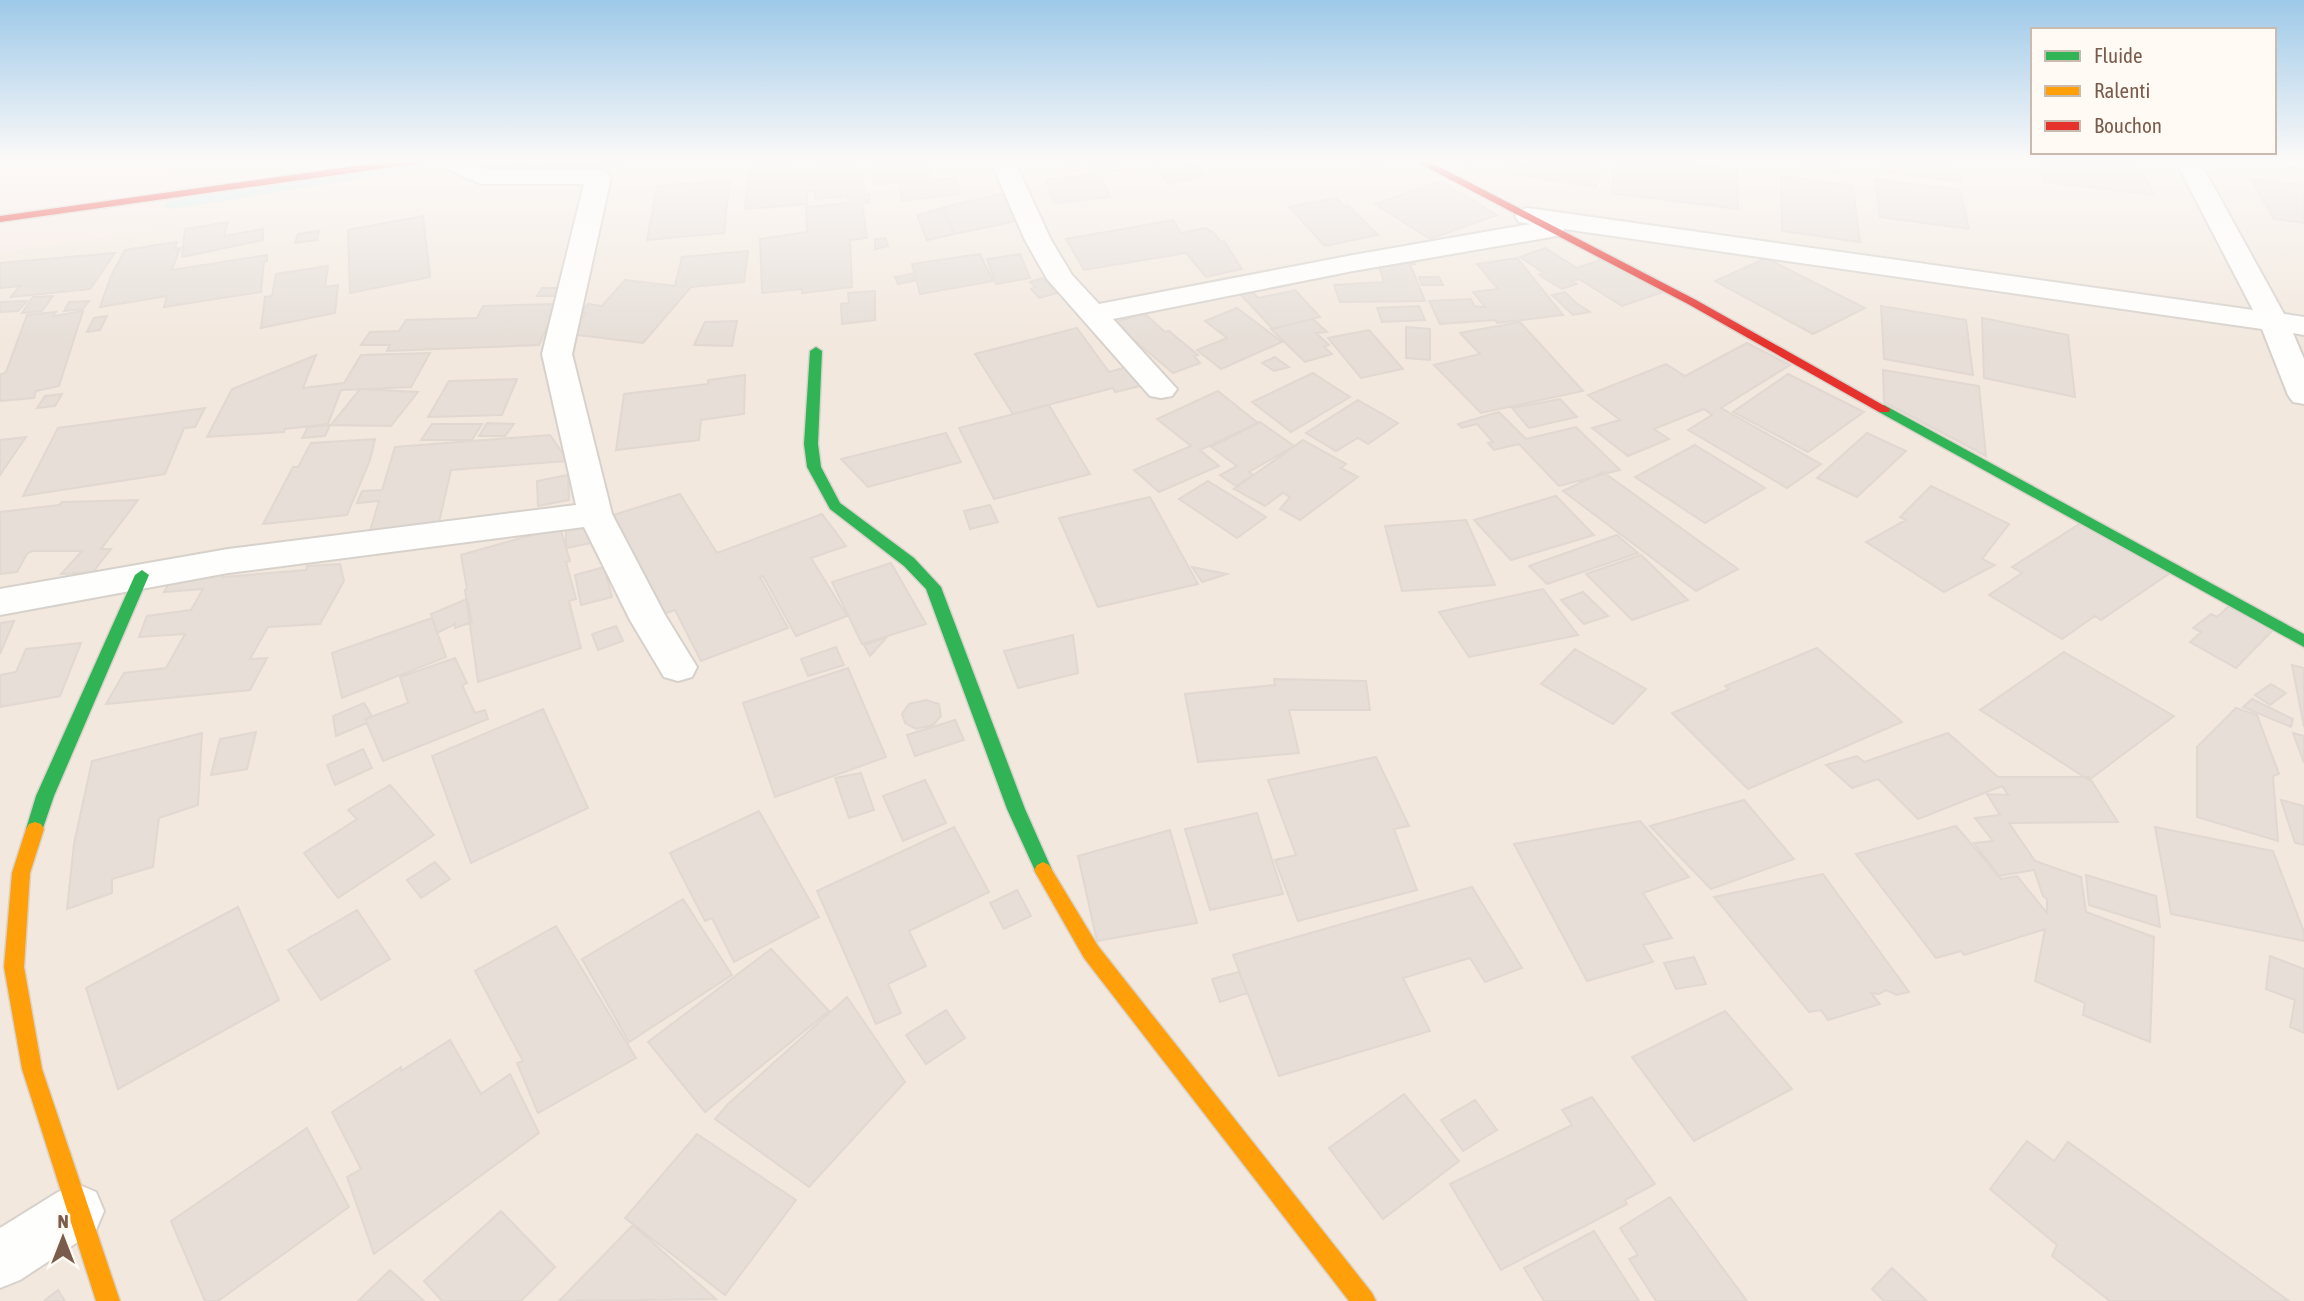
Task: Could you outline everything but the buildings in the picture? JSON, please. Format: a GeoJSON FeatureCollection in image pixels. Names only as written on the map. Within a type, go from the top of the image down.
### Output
{"type":"FeatureCollection","features":[{"type":"Feature","properties":{"kind":"street"},"geometry":{"type":"LineString","coordinates":[[588,221],[557,354],[595,514],[649,620],[678,667]]}},
{"type":"Feature","properties":{"kind":"street"},"geometry":{"type":"LineString","coordinates":[[1030,221],[1061,279],[1161,389]]}},
{"type":"Feature","properties":{"kind":"street"},"geometry":{"type":"LineString","coordinates":[[2219,221],[2273,321],[2304,395]]}},
{"type":"Feature","properties":{"kind":"street"},"geometry":{"type":"LineString","coordinates":[[1091,314],[1353,263],[1539,222],[2304,326]]}},
{"type":"Feature","properties":{"kind":"street"},"geometry":{"type":"LineString","coordinates":[[1539,222],[1692,302],[2304,641]]}},
{"type":"Feature","properties":{"kind":"street"},"geometry":{"type":"LineString","coordinates":[[816,351],[811,444],[814,467],[835,506],[909,562],[933,587],[1016,809],[1047,880],[1091,952],[1364,1301]]}},
{"type":"Feature","properties":{"kind":"street"},"geometry":{"type":"LineString","coordinates":[[0,602],[228,561],[595,514]]}},
{"type":"Feature","properties":{"kind":"street"},"geometry":{"type":"LineString","coordinates":[[108,1301],[32,1069],[14,967],[21,873],[44,796],[142,575]]}},
{"type":"Feature","properties":{"kind":"street"},"geometry":{"type":"LineString","coordinates":[[0,1260],[77,1211]]}},
{"type":"Feature","properties":{"kind":"shaded area"},"geometry":{"type":"Polygon","coordinates":[[[0,221],[2304,221],[2304,1301],[0,1301],[0,221]]]}},
{"type":"Feature","properties":{"kind":"shaded area"},"geometry":{"type":"Polygon","coordinates":[[[0,221],[154,221],[152,230],[0,253],[0,221]]]}},
{"type":"Feature","properties":{"kind":"traffic: fast"},"geometry":{"type":"LineString","coordinates":[[816,351],[811,444],[814,467],[835,506],[909,562],[933,587],[1016,809],[1043,870]]}},
{"type":"Feature","properties":{"kind":"traffic: fast"},"geometry":{"type":"LineString","coordinates":[[1884,409],[2304,641]]}},
{"type":"Feature","properties":{"kind":"traffic: fast"},"geometry":{"type":"LineString","coordinates":[[35,829],[45,796],[142,575]]}},
{"type":"Feature","properties":{"kind":"traffic: slow"},"geometry":{"type":"LineString","coordinates":[[35,829],[21,873],[14,967],[32,1069],[108,1301]]}},
{"type":"Feature","properties":{"kind":"traffic: slow"},"geometry":{"type":"LineString","coordinates":[[1043,870],[1091,952],[1364,1301]]}},
{"type":"Feature","properties":{"kind":"traffic: jam"},"geometry":{"type":"LineString","coordinates":[[1535,221],[1692,302],[1884,409]]}}]}
